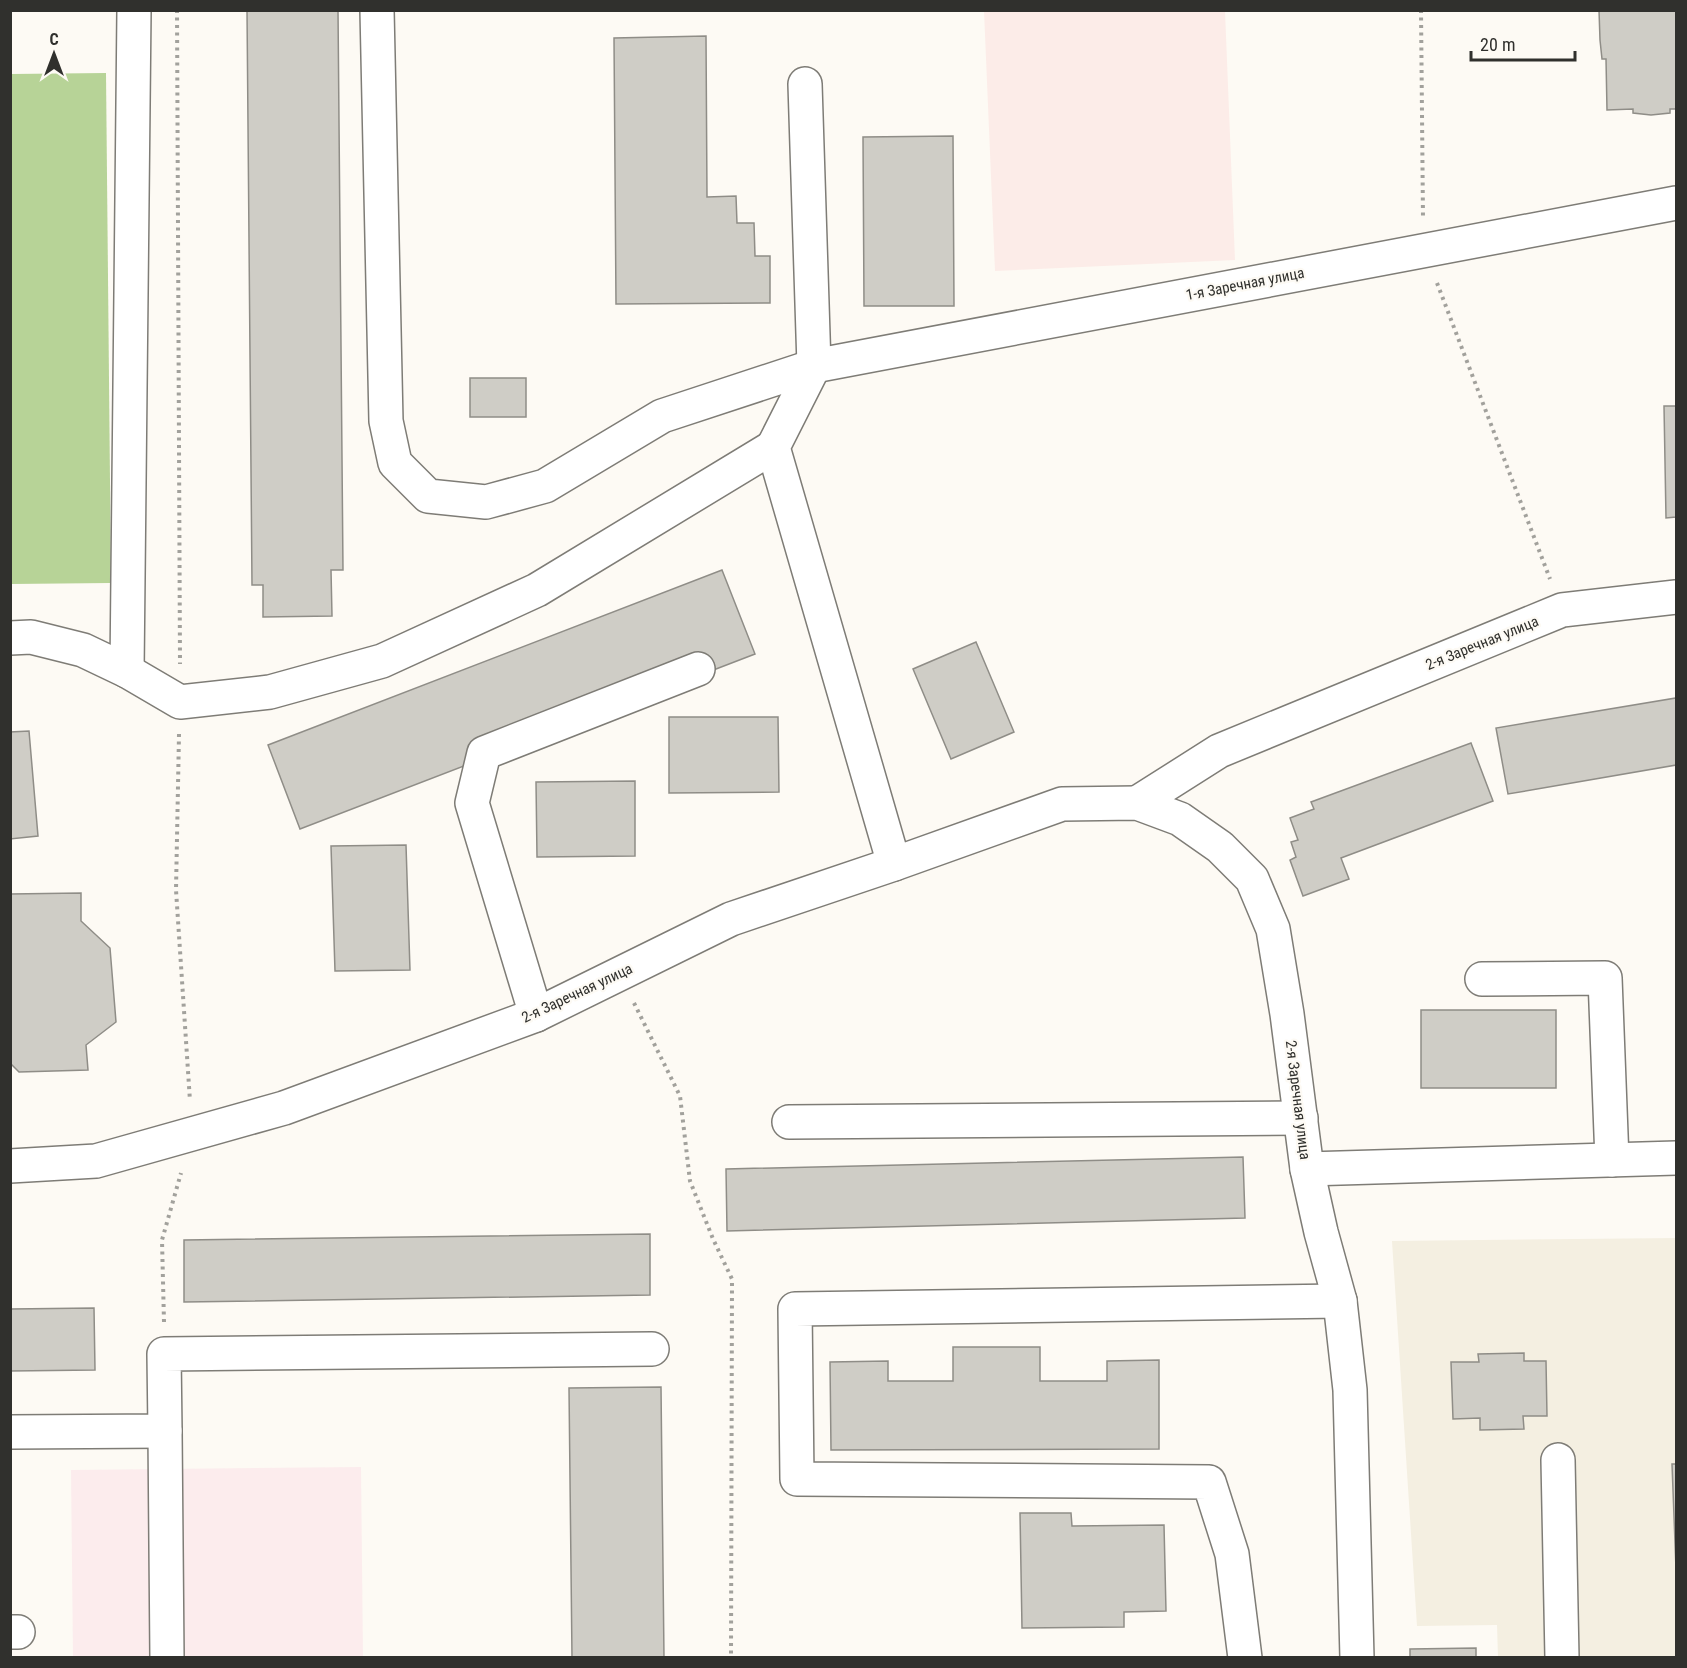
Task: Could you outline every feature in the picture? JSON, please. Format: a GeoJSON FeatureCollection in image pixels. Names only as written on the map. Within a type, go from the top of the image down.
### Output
{"type":"FeatureCollection","features":[{"type":"Feature","properties":{"kind":"street"},"geometry":{"type":"LineString","coordinates":[[127,671],[134,10]]}},
{"type":"Feature","properties":{"kind":"street","name":"1-я Заречная улица"},"geometry":{"type":"LineString","coordinates":[[377,10],[386,421],[395,463],[428,496],[486,502],[545,486],[662,416],[814,366],[1677,203]]}},
{"type":"Feature","properties":{"kind":"street"},"geometry":{"type":"LineString","coordinates":[[10,638],[31,637],[83,651],[127,671],[180,702],[270,692],[382,661],[537,590],[773,447],[814,366],[805,84]]}},
{"type":"Feature","properties":{"kind":"street"},"geometry":{"type":"LineString","coordinates":[[773,447],[894,864]]}},
{"type":"Feature","properties":{"kind":"street","name":"2-я Заречная улица"},"geometry":{"type":"LineString","coordinates":[[1137,803],[1220,751],[1562,610],[1677,597]]}},
{"type":"Feature","properties":{"kind":"street"},"geometry":{"type":"LineString","coordinates":[[536,1015],[472,803],[484,753],[698,669]]}},
{"type":"Feature","properties":{"kind":"street","name":"2-я Заречная улица"},"geometry":{"type":"LineString","coordinates":[[10,1166],[96,1161],[284,1108],[536,1015],[731,919],[1062,804],[1137,803],[1180,819],[1220,847],[1252,879],[1273,929],[1307,1169],[1677,1158]]}},
{"type":"Feature","properties":{"kind":"street"},"geometry":{"type":"LineString","coordinates":[[1482,979],[1605,978],[1612,1160]]}},
{"type":"Feature","properties":{"kind":"street"},"geometry":{"type":"LineString","coordinates":[[789,1122],[1301,1118]]}},
{"type":"Feature","properties":{"kind":"street"},"geometry":{"type":"LineString","coordinates":[[1307,1169],[1340,1301],[1350,1390],[1357,1658]]}},
{"type":"Feature","properties":{"kind":"street"},"geometry":{"type":"LineString","coordinates":[[1245,1658],[1233,1554],[1209,1482],[797,1479],[795,1309],[1340,1301]]}},
{"type":"Feature","properties":{"kind":"street"},"geometry":{"type":"LineString","coordinates":[[167,1658],[164,1354],[652,1349]]}},
{"type":"Feature","properties":{"kind":"street"},"geometry":{"type":"LineString","coordinates":[[10,1432],[165,1431]]}},
{"type":"Feature","properties":{"kind":"street"},"geometry":{"type":"LineString","coordinates":[[1558,1460],[1562,1658]]}},
{"type":"Feature","properties":{"kind":"path"},"geometry":{"type":"LineString","coordinates":[[164,1354],[162,1240],[192,1133],[176,891],[180,702],[177,10]]}},
{"type":"Feature","properties":{"kind":"path"},"geometry":{"type":"LineString","coordinates":[[1420,10],[1423,224]]}},
{"type":"Feature","properties":{"kind":"path"},"geometry":{"type":"LineString","coordinates":[[1436,281],[1562,610]]}},
{"type":"Feature","properties":{"kind":"path"},"geometry":{"type":"LineString","coordinates":[[619,974],[680,1096],[690,1182],[712,1239],[732,1280],[731,1658]]}},
{"type":"Feature","properties":{"kind":"shaded area"},"geometry":{"type":"Polygon","coordinates":[[[984,11],[1225,11],[1235,260],[995,271],[984,11]]]}},
{"type":"Feature","properties":{"kind":"shaded area"},"geometry":{"type":"Polygon","coordinates":[[[1676,1238],[1676,1657],[1498,1657],[1497,1625],[1417,1626],[1392,1241],[1676,1238]]]}},
{"type":"Feature","properties":{"kind":"shaded area"},"geometry":{"type":"Polygon","coordinates":[[[361,1467],[363,1657],[73,1657],[71,1470],[361,1467]]]}},
{"type":"Feature","properties":{"kind":"green space"},"geometry":{"type":"Polygon","coordinates":[[[106,73],[111,583],[11,584],[11,74],[106,73]]]}},
{"type":"Feature","properties":{"kind":"building"},"geometry":{"type":"Polygon","coordinates":[[[247,10],[338,10],[343,570],[331,570],[332,616],[263,617],[263,585],[252,585],[247,10]]]}},
{"type":"Feature","properties":{"kind":"building"},"geometry":{"type":"Polygon","coordinates":[[[1599,10],[1676,10],[1676,109],[1670,109],[1670,113],[1651,115],[1633,113],[1633,109],[1607,110],[1606,59],[1602,59],[1599,10]]]}},
{"type":"Feature","properties":{"kind":"building"},"geometry":{"type":"Polygon","coordinates":[[[706,36],[707,197],[736,196],[737,223],[754,223],[755,256],[770,256],[770,303],[616,304],[614,38],[706,36]]]}},
{"type":"Feature","properties":{"kind":"building"},"geometry":{"type":"Polygon","coordinates":[[[953,136],[954,306],[864,306],[863,137],[953,136]]]}},
{"type":"Feature","properties":{"kind":"building"},"geometry":{"type":"Polygon","coordinates":[[[470,378],[526,378],[526,417],[470,417],[470,378]]]}},
{"type":"Feature","properties":{"kind":"building"},"geometry":{"type":"Polygon","coordinates":[[[1664,406],[1676,406],[1676,517],[1666,518],[1664,406]]]}},
{"type":"Feature","properties":{"kind":"building"},"geometry":{"type":"Polygon","coordinates":[[[722,570],[755,654],[300,829],[268,745],[722,570]]]}},
{"type":"Feature","properties":{"kind":"building"},"geometry":{"type":"Polygon","coordinates":[[[976,642],[1014,732],[951,759],[913,669],[976,642]]]}},
{"type":"Feature","properties":{"kind":"building"},"geometry":{"type":"Polygon","coordinates":[[[1676,698],[1676,765],[1508,794],[1496,728],[1676,698]]]}},
{"type":"Feature","properties":{"kind":"building"},"geometry":{"type":"Polygon","coordinates":[[[669,717],[778,717],[779,792],[669,793],[669,717]]]}},
{"type":"Feature","properties":{"kind":"building"},"geometry":{"type":"Polygon","coordinates":[[[29,731],[38,836],[10,839],[10,732],[29,731]]]}},
{"type":"Feature","properties":{"kind":"building"},"geometry":{"type":"Polygon","coordinates":[[[1471,743],[1493,801],[1341,858],[1349,879],[1303,896],[1290,860],[1296,857],[1291,842],[1298,840],[1290,818],[1314,809],[1311,802],[1471,743]]]}},
{"type":"Feature","properties":{"kind":"building"},"geometry":{"type":"Polygon","coordinates":[[[635,781],[635,856],[537,857],[536,782],[635,781]]]}},
{"type":"Feature","properties":{"kind":"building"},"geometry":{"type":"Polygon","coordinates":[[[406,845],[410,970],[335,971],[331,846],[406,845]]]}},
{"type":"Feature","properties":{"kind":"building"},"geometry":{"type":"Polygon","coordinates":[[[81,893],[81,921],[110,948],[116,1022],[86,1045],[88,1070],[19,1072],[10,1063],[10,894],[81,893]]]}},
{"type":"Feature","properties":{"kind":"building"},"geometry":{"type":"Polygon","coordinates":[[[1421,1010],[1556,1010],[1556,1088],[1421,1088],[1421,1010]]]}},
{"type":"Feature","properties":{"kind":"building"},"geometry":{"type":"Polygon","coordinates":[[[1243,1157],[1245,1218],[727,1231],[726,1169],[1243,1157]]]}},
{"type":"Feature","properties":{"kind":"building"},"geometry":{"type":"Polygon","coordinates":[[[650,1234],[650,1295],[184,1302],[184,1240],[650,1234]]]}},
{"type":"Feature","properties":{"kind":"building"},"geometry":{"type":"Polygon","coordinates":[[[94,1308],[95,1370],[10,1371],[10,1309],[94,1308]]]}},
{"type":"Feature","properties":{"kind":"building"},"geometry":{"type":"Polygon","coordinates":[[[953,1347],[1040,1347],[1040,1381],[1107,1381],[1107,1361],[1159,1360],[1159,1449],[831,1450],[830,1362],[888,1361],[888,1381],[953,1381],[953,1347]]]}},
{"type":"Feature","properties":{"kind":"building"},"geometry":{"type":"Polygon","coordinates":[[[1524,1353],[1524,1361],[1546,1361],[1547,1416],[1523,1416],[1524,1429],[1480,1430],[1480,1418],[1453,1419],[1451,1362],[1479,1362],[1478,1354],[1524,1353]]]}},
{"type":"Feature","properties":{"kind":"building"},"geometry":{"type":"Polygon","coordinates":[[[661,1387],[664,1658],[572,1658],[569,1388],[661,1387]]]}},
{"type":"Feature","properties":{"kind":"building"},"geometry":{"type":"Polygon","coordinates":[[[1672,1464],[1676,1464],[1676,1569],[1672,1464]]]}},
{"type":"Feature","properties":{"kind":"building"},"geometry":{"type":"Polygon","coordinates":[[[1020,1513],[1071,1513],[1072,1526],[1164,1525],[1166,1611],[1124,1612],[1124,1627],[1022,1628],[1020,1513]]]}},
{"type":"Feature","properties":{"kind":"building"},"geometry":{"type":"Polygon","coordinates":[[[1476,1648],[1476,1658],[1410,1658],[1410,1649],[1476,1648]]]}}]}
